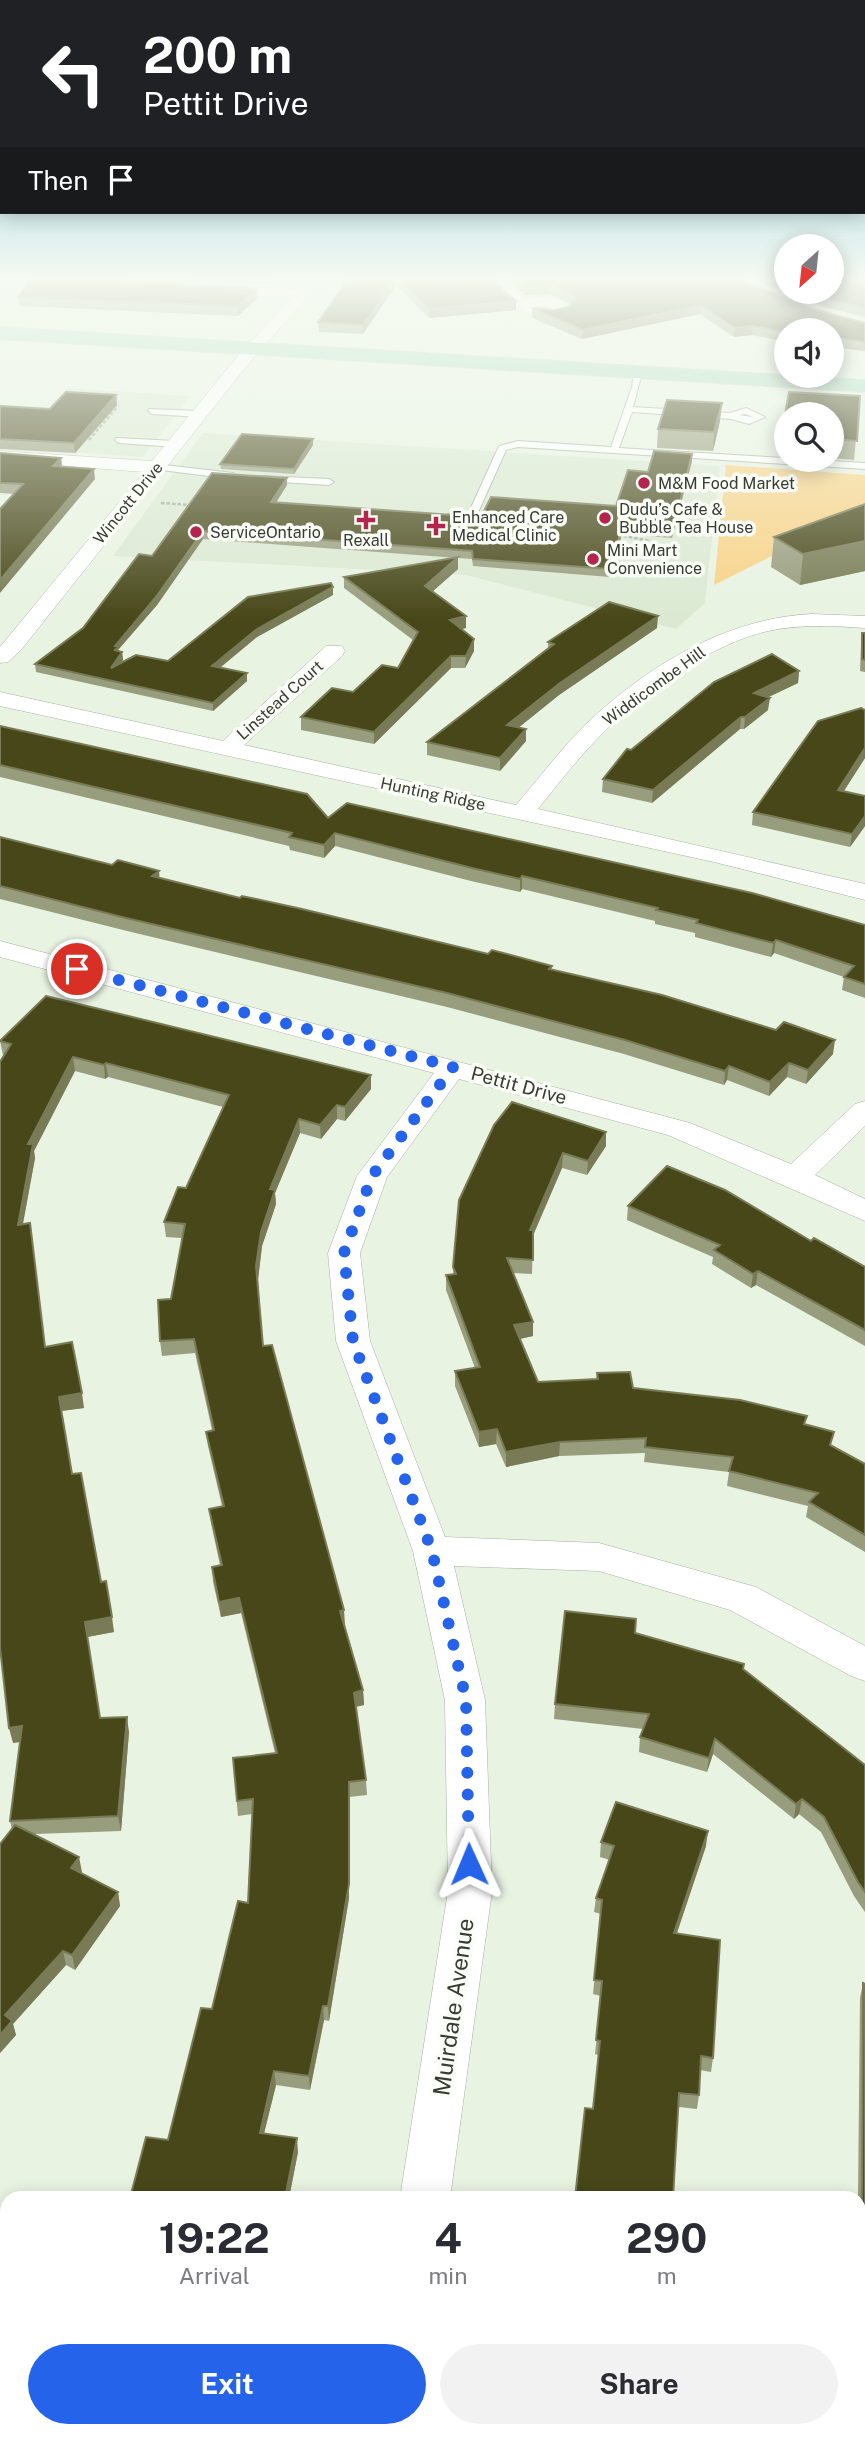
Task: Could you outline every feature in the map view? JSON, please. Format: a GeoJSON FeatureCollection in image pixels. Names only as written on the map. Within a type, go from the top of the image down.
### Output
{"type":"FeatureCollection","features":[{"type":"Feature","properties":{"kind":"street","name":"Wincott Drive"},"geometry":{"type":"LineString","coordinates":[[0,657],[15,646],[218,392]]}},
{"type":"Feature","properties":{"kind":"street"},"geometry":{"type":"LineString","coordinates":[[0,456],[156,467]]}},
{"type":"Feature","properties":{"kind":"street","name":"Widdicombe Hill"},"geometry":{"type":"LineString","coordinates":[[522,813],[595,729],[699,651],[761,626],[799,622],[865,622]]}},
{"type":"Feature","properties":{"kind":"street","name":"Linstead Court"},"geometry":{"type":"LineString","coordinates":[[226,750],[334,651]]}},
{"type":"Feature","properties":{"kind":"street","name":"Hunting Ridge"},"geometry":{"type":"LineString","coordinates":[[0,699],[522,813],[865,892]]}},
{"type":"Feature","properties":{"kind":"street"},"geometry":{"type":"LineString","coordinates":[[0,976],[12,952]]}},
{"type":"Feature","properties":{"kind":"street","name":"Pettit Drive"},"geometry":{"type":"LineString","coordinates":[[12,952],[679,1129],[795,1177],[865,1211]]}},
{"type":"Feature","properties":{"kind":"street","name":"Muirdale Avenue"},"geometry":{"type":"LineString","coordinates":[[426,2191],[470,1891],[466,1700],[432,1551],[353,1341],[344,1253],[372,1176],[453,1067]]}},
{"type":"Feature","properties":{"kind":"street"},"geometry":{"type":"LineString","coordinates":[[795,1177],[865,1110]]}},
{"type":"Feature","properties":{"kind":"street"},"geometry":{"type":"LineString","coordinates":[[432,1551],[599,1557],[742,1598],[865,1665]]}},
{"type":"Feature","properties":{"kind":"lane"},"geometry":{"type":"LineString","coordinates":[[614,450],[633,392]]}},
{"type":"Feature","properties":{"kind":"lane"},"geometry":{"type":"LineString","coordinates":[[628,409],[732,416]]}},
{"type":"Feature","properties":{"kind":"lane"},"geometry":{"type":"LineString","coordinates":[[152,411],[200,414]]}},
{"type":"Feature","properties":{"kind":"lane"},"geometry":{"type":"LineString","coordinates":[[119,440],[176,444]]}},
{"type":"Feature","properties":{"kind":"lane"},"geometry":{"type":"LineString","coordinates":[[442,515],[473,515],[506,445],[865,466]]}},
{"type":"Feature","properties":{"kind":"lane"},"geometry":{"type":"LineString","coordinates":[[156,467],[188,473],[242,477]]}},
{"type":"Feature","properties":{"kind":"lane"},"geometry":{"type":"LineString","coordinates":[[256,477],[329,482]]}},
{"type":"Feature","properties":{"kind":"path"},"geometry":{"type":"LineString","coordinates":[[86,443],[118,406]]}},
{"type":"Feature","properties":{"kind":"path"},"geometry":{"type":"LineString","coordinates":[[156,503],[192,505],[185,515]]}},
{"type":"Feature","properties":{"kind":"path"},"geometry":{"type":"LineString","coordinates":[[618,535],[651,541]]}},
{"type":"Feature","properties":{"kind":"shaded area"},"geometry":{"type":"Polygon","coordinates":[[[64,392],[190,396],[143,457],[11,448],[64,392]]]}},
{"type":"Feature","properties":{"kind":"shaded area"},"geometry":{"type":"Polygon","coordinates":[[[203,433],[720,466],[705,603],[676,629],[466,575],[113,556],[203,433]]]}},
{"type":"Feature","properties":{"kind":"shaded area"},"geometry":{"type":"Polygon","coordinates":[[[726,465],[774,468],[774,472],[865,475],[865,517],[830,527],[714,585],[726,465]]]}},
{"type":"Feature","properties":{"kind":"building"},"geometry":{"type":"Polygon","coordinates":[[[66,392],[116,395],[74,443],[0,439],[0,406],[50,409],[66,392]]]}},
{"type":"Feature","properties":{"kind":"building"},"geometry":{"type":"Polygon","coordinates":[[[789,392],[860,396],[857,441],[844,440],[844,402],[787,402],[789,392]]]}},
{"type":"Feature","properties":{"kind":"building"},"geometry":{"type":"Polygon","coordinates":[[[667,400],[722,403],[714,432],[658,429],[667,400]]]}},
{"type":"Feature","properties":{"kind":"building"},"geometry":{"type":"Polygon","coordinates":[[[242,434],[313,439],[294,469],[220,464],[242,434]]]}},
{"type":"Feature","properties":{"kind":"building"},"geometry":{"type":"Polygon","coordinates":[[[654,451],[692,454],[673,531],[622,527],[610,569],[473,559],[472,551],[203,531],[156,597],[115,646],[118,647],[115,650],[122,652],[111,668],[136,655],[168,661],[248,597],[331,583],[333,587],[257,629],[212,666],[247,673],[213,703],[35,664],[83,628],[139,554],[152,556],[212,473],[287,478],[271,502],[481,517],[491,497],[616,506],[628,470],[648,472],[654,451]]]}},
{"type":"Feature","properties":{"kind":"building"},"geometry":{"type":"Polygon","coordinates":[[[0,453],[61,458],[53,466],[94,469],[0,580],[0,509],[23,484],[0,483],[0,453]]]}},
{"type":"Feature","properties":{"kind":"building"},"geometry":{"type":"Polygon","coordinates":[[[865,504],[865,541],[803,554],[774,537],[865,504]]]}},
{"type":"Feature","properties":{"kind":"building"},"geometry":{"type":"Polygon","coordinates":[[[458,557],[425,586],[466,616],[450,620],[474,639],[466,656],[451,656],[374,732],[301,717],[332,688],[353,692],[382,665],[398,668],[418,632],[344,577],[458,557]]]}},
{"type":"Feature","properties":{"kind":"building"},"geometry":{"type":"Polygon","coordinates":[[[609,602],[658,616],[560,683],[507,725],[526,729],[500,758],[427,742],[554,644],[548,642],[609,602]]]}},
{"type":"Feature","properties":{"kind":"building"},"geometry":{"type":"Polygon","coordinates":[[[862,633],[865,633],[865,660],[862,659],[862,633]]]}},
{"type":"Feature","properties":{"kind":"building"},"geometry":{"type":"Polygon","coordinates":[[[772,654],[799,671],[754,693],[770,698],[745,717],[741,717],[653,790],[603,779],[627,749],[631,750],[714,682],[772,654]]]}},
{"type":"Feature","properties":{"kind":"building"},"geometry":{"type":"Polygon","coordinates":[[[861,708],[865,710],[865,748],[838,790],[865,796],[865,816],[852,834],[753,812],[818,721],[861,708]]]}},
{"type":"Feature","properties":{"kind":"building"},"geometry":{"type":"Polygon","coordinates":[[[0,726],[307,794],[328,818],[347,803],[752,893],[865,925],[865,984],[844,977],[854,966],[776,940],[773,943],[696,923],[698,920],[656,910],[658,908],[522,876],[520,879],[472,868],[335,833],[324,845],[289,837],[292,833],[0,765],[0,726]]]}},
{"type":"Feature","properties":{"kind":"building"},"geometry":{"type":"Polygon","coordinates":[[[0,837],[112,865],[118,860],[159,871],[152,876],[240,898],[242,896],[302,909],[488,954],[492,950],[552,966],[549,969],[662,995],[776,1030],[784,1022],[835,1040],[808,1070],[789,1063],[770,1082],[729,1066],[725,1071],[625,1040],[447,993],[0,886],[0,837]]]}},
{"type":"Feature","properties":{"kind":"building"},"geometry":{"type":"Polygon","coordinates":[[[46,996],[371,1075],[345,1107],[337,1105],[320,1125],[299,1119],[270,1189],[275,1190],[261,1232],[256,1266],[263,1346],[272,1345],[363,1690],[354,1693],[366,1780],[349,1782],[349,1884],[328,2006],[323,2006],[309,2076],[274,2071],[260,2133],[297,2138],[286,2191],[132,2191],[146,2137],[168,2140],[201,2008],[212,2009],[238,1901],[248,1903],[253,1799],[237,1801],[233,1758],[277,1753],[239,1598],[219,1602],[212,1567],[222,1565],[209,1509],[224,1506],[206,1432],[214,1430],[194,1339],[160,1341],[158,1300],[171,1299],[185,1224],[164,1222],[178,1187],[186,1188],[229,1095],[73,1057],[28,1144],[33,1144],[18,1225],[30,1223],[45,1347],[72,1342],[82,1393],[59,1397],[72,1474],[81,1473],[101,1582],[106,1581],[112,1617],[85,1622],[100,1718],[127,1717],[118,1816],[10,1821],[22,1726],[9,1728],[0,1647],[0,1062],[11,1044],[0,1041],[46,996]]]}},
{"type":"Feature","properties":{"kind":"building"},"geometry":{"type":"Polygon","coordinates":[[[512,1102],[606,1132],[588,1161],[563,1153],[530,1230],[533,1230],[533,1260],[507,1258],[533,1322],[514,1325],[538,1382],[598,1379],[597,1373],[630,1372],[633,1388],[740,1400],[807,1416],[804,1424],[834,1432],[830,1445],[865,1464],[865,1535],[809,1502],[818,1493],[729,1471],[733,1457],[645,1447],[646,1438],[560,1442],[506,1452],[497,1429],[479,1432],[455,1371],[480,1367],[446,1275],[456,1274],[453,1267],[459,1200],[494,1125],[512,1102]]]}},
{"type":"Feature","properties":{"kind":"building"},"geometry":{"type":"Polygon","coordinates":[[[667,1166],[725,1190],[811,1241],[814,1238],[865,1267],[865,1330],[758,1271],[753,1274],[714,1250],[720,1245],[628,1206],[667,1166]]]}},
{"type":"Feature","properties":{"kind":"building"},"geometry":{"type":"Polygon","coordinates":[[[565,1611],[636,1619],[635,1633],[744,1664],[743,1669],[865,1765],[865,1892],[824,1817],[802,1799],[796,1804],[715,1739],[709,1758],[640,1737],[649,1714],[555,1704],[565,1611]]]}},
{"type":"Feature","properties":{"kind":"building"},"geometry":{"type":"Polygon","coordinates":[[[616,1802],[708,1831],[674,1933],[720,1940],[713,2058],[701,2056],[699,2095],[679,2093],[673,2191],[576,2191],[585,2108],[593,2109],[600,2041],[596,2040],[602,1981],[594,1980],[602,1900],[596,1898],[614,1846],[601,1842],[616,1802]]]}},
{"type":"Feature","properties":{"kind":"building"},"geometry":{"type":"Polygon","coordinates":[[[15,1825],[79,1857],[71,1868],[118,1892],[72,1955],[63,1951],[5,2015],[12,2021],[0,2035],[0,1844],[15,1825]]]}},
{"type":"Feature","properties":{"kind":"building"},"geometry":{"type":"Polygon","coordinates":[[[863,1983],[865,2191],[862,2191],[863,1983]]]}},
{"type":"Feature","properties":{"kind":"place","name":"M&M Food Market"},"geometry":{"type":"Point","coordinates":[644,483]}},
{"type":"Feature","properties":{"kind":"place","name":"Dudu’s Cafe & Bubble Tea House"},"geometry":{"type":"Point","coordinates":[605,518]}},
{"type":"Feature","properties":{"kind":"place","name":"Rexall"},"geometry":{"type":"Point","coordinates":[366,520]}},
{"type":"Feature","properties":{"kind":"place","name":"Enhanced Care Medical Clinic"},"geometry":{"type":"Point","coordinates":[436,526]}},
{"type":"Feature","properties":{"kind":"place","name":"ServiceOntario"},"geometry":{"type":"Point","coordinates":[196,532]}},
{"type":"Feature","properties":{"kind":"place","name":"Mini Mart Convenience"},"geometry":{"type":"Point","coordinates":[593,559]}},
{"type":"Feature","properties":{"kind":"route"},"geometry":{"type":"LineString","coordinates":[[77,969],[453,1067],[372,1176],[344,1253],[353,1341],[432,1551],[466,1700],[469,1864]]}}]}
